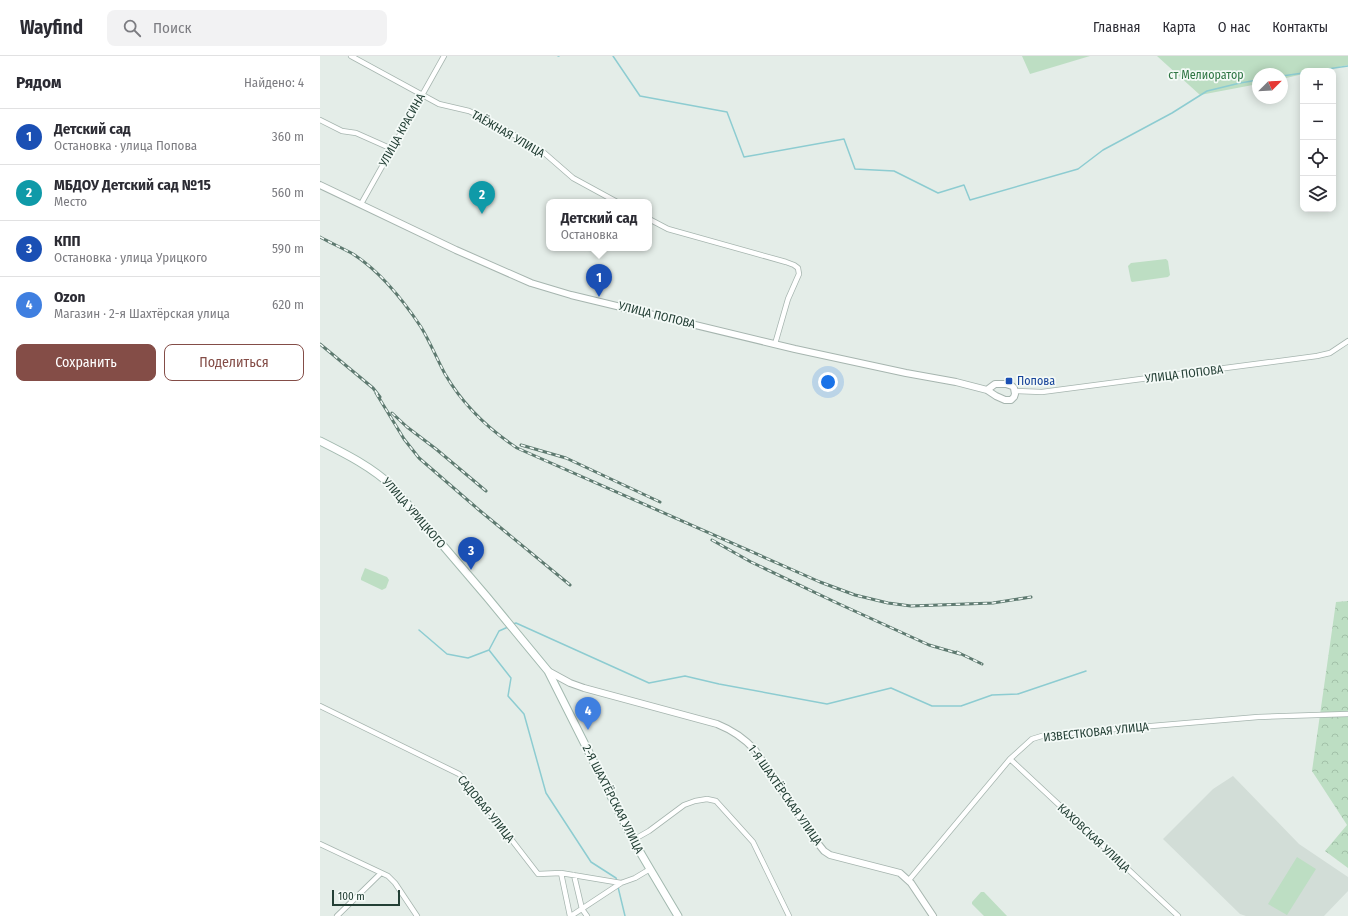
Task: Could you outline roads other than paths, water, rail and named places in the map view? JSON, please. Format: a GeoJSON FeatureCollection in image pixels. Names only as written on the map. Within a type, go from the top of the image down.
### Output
{"type":"FeatureCollection","features":[{"type":"Feature","properties":{"kind":"main road","name":"УЛИЦА УРИЦКОГО"},"geometry":{"type":"LineString","coordinates":[[320,441],[352,457],[381,476],[393,487],[508,622],[548,671],[553,680]]}},
{"type":"Feature","properties":{"kind":"main road","name":"2-Я ШАХТЁРСКАЯ УЛИЦА"},"geometry":{"type":"LineString","coordinates":[[553,680],[633,840],[678,916]]}},
{"type":"Feature","properties":{"kind":"street","name":"ТАЁЖНАЯ УЛИЦА"},"geometry":{"type":"LineString","coordinates":[[351,56],[439,104],[469,111],[488,120],[542,151],[573,178],[612,199]]}},
{"type":"Feature","properties":{"kind":"street","name":"УЛИЦА КРАСИНА"},"geometry":{"type":"LineString","coordinates":[[361,204],[444,56]]}},
{"type":"Feature","properties":{"kind":"street"},"geometry":{"type":"LineString","coordinates":[[320,120],[342,131],[356,134],[392,149]]}},
{"type":"Feature","properties":{"kind":"street","name":"УЛИЦА ПОПОВА"},"geometry":{"type":"LineString","coordinates":[[320,185],[456,250],[531,283],[571,295],[775,344],[906,373],[956,382],[987,390],[1008,401],[1014,397],[1016,391]]}},
{"type":"Feature","properties":{"kind":"street"},"geometry":{"type":"LineString","coordinates":[[652,221],[668,229],[786,262],[798,268],[799,274],[788,299],[775,344]]}},
{"type":"Feature","properties":{"kind":"street","name":"УЛИЦА ПОПОВА"},"geometry":{"type":"LineString","coordinates":[[987,390],[995,384],[1006,384],[1012,386],[1016,391],[1042,392],[1317,356],[1330,353],[1348,341]]}},
{"type":"Feature","properties":{"kind":"street","name":"1-Я ШАХТЁРСКАЯ УЛИЦА"},"geometry":{"type":"LineString","coordinates":[[548,671],[584,688],[717,724],[735,732],[755,750],[824,851],[830,855],[844,859],[895,871],[900,873],[908,880]]}},
{"type":"Feature","properties":{"kind":"street","name":"САДОВАЯ УЛИЦА"},"geometry":{"type":"LineString","coordinates":[[320,706],[459,774],[467,782],[538,874],[561,873],[621,883]]}},
{"type":"Feature","properties":{"kind":"street","name":"ИЗВЕСТКОВАЯ УЛИЦА"},"geometry":{"type":"LineString","coordinates":[[908,880],[1010,759],[1032,739],[1045,735],[1258,717],[1348,714]]}},
{"type":"Feature","properties":{"kind":"street","name":"КАХОВСКАЯ УЛИЦА"},"geometry":{"type":"LineString","coordinates":[[1010,759],[1178,916]]}},
{"type":"Feature","properties":{"kind":"street"},"geometry":{"type":"LineString","coordinates":[[633,840],[649,831],[684,805],[707,799],[716,801],[753,842],[789,916]]}},
{"type":"Feature","properties":{"kind":"street"},"geometry":{"type":"LineString","coordinates":[[320,844],[388,876],[395,883],[417,916]]}},
{"type":"Feature","properties":{"kind":"street"},"geometry":{"type":"LineString","coordinates":[[561,873],[570,916],[621,883],[635,878],[650,869]]}},
{"type":"Feature","properties":{"kind":"street"},"geometry":{"type":"LineString","coordinates":[[337,916],[381,873]]}},
{"type":"Feature","properties":{"kind":"street"},"geometry":{"type":"LineString","coordinates":[[574,875],[582,909],[587,916]]}},
{"type":"Feature","properties":{"kind":"street"},"geometry":{"type":"LineString","coordinates":[[908,880],[933,916]]}},
{"type":"Feature","properties":{"kind":"waterway"},"geometry":{"type":"LineString","coordinates":[[613,56],[640,96],[727,112],[744,157],[844,139],[855,169],[894,171],[938,193],[964,185],[970,200],[1078,169],[1103,150],[1172,113],[1207,91],[1252,81]]}},
{"type":"Feature","properties":{"kind":"waterway"},"geometry":{"type":"LineString","coordinates":[[1334,68],[1348,66]]}},
{"type":"Feature","properties":{"kind":"waterway"},"geometry":{"type":"LineString","coordinates":[[1288,75],[1300,73]]}},
{"type":"Feature","properties":{"kind":"waterway"},"geometry":{"type":"LineString","coordinates":[[513,624],[516,623],[649,683],[685,676],[719,684],[827,704],[891,688],[932,706],[961,706],[992,695],[1018,694],[1086,671]]}},
{"type":"Feature","properties":{"kind":"waterway"},"geometry":{"type":"LineString","coordinates":[[419,630],[447,654],[468,658],[489,650],[499,631],[508,627]]}},
{"type":"Feature","properties":{"kind":"waterway"},"geometry":{"type":"LineString","coordinates":[[489,650],[511,678],[508,696],[524,714],[546,793],[591,862],[616,878],[617,881]]}},
{"type":"Feature","properties":{"kind":"waterway"},"geometry":{"type":"LineString","coordinates":[[618,887],[625,916]]}},
{"type":"Feature","properties":{"kind":"railway"},"geometry":{"type":"LineString","coordinates":[[320,237],[353,254],[363,261],[391,287],[421,327],[445,374],[460,396],[476,415],[517,448],[820,582],[855,595],[888,603],[911,606],[993,603],[1031,597]]}},
{"type":"Feature","properties":{"kind":"railway"},"geometry":{"type":"LineString","coordinates":[[320,344],[373,388],[380,397]]}},
{"type":"Feature","properties":{"kind":"railway"},"geometry":{"type":"LineString","coordinates":[[376,393],[404,439],[419,458],[570,585]]}},
{"type":"Feature","properties":{"kind":"railway"},"geometry":{"type":"LineString","coordinates":[[392,413],[486,491]]}},
{"type":"Feature","properties":{"kind":"railway"},"geometry":{"type":"LineString","coordinates":[[521,445],[566,458],[660,502]]}},
{"type":"Feature","properties":{"kind":"railway"},"geometry":{"type":"LineString","coordinates":[[712,540],[751,562],[837,603],[929,645],[960,654]]}},
{"type":"Feature","properties":{"kind":"railway"},"geometry":{"type":"LineString","coordinates":[[957,652],[982,664]]}},
{"type":"Feature","properties":{"kind":"place","name":"МБДОУ Детский сад №15"},"geometry":{"type":"Point","coordinates":[482,214]}},
{"type":"Feature","properties":{"kind":"place","name":"Детский сад"},"geometry":{"type":"Point","coordinates":[599,297]}},
{"type":"Feature","properties":{"kind":"place","name":"Попова"},"geometry":{"type":"Point","coordinates":[1009,381]}},
{"type":"Feature","properties":{"kind":"place","name":"КПП"},"geometry":{"type":"Point","coordinates":[471,570]}},
{"type":"Feature","properties":{"kind":"place","name":"Ozon"},"geometry":{"type":"Point","coordinates":[588,730]}},
{"type":"Feature","properties":{"kind":"park label","name":"ст Мелиоратор"},"geometry":{"type":"Point","coordinates":[1206,75]}}]}
